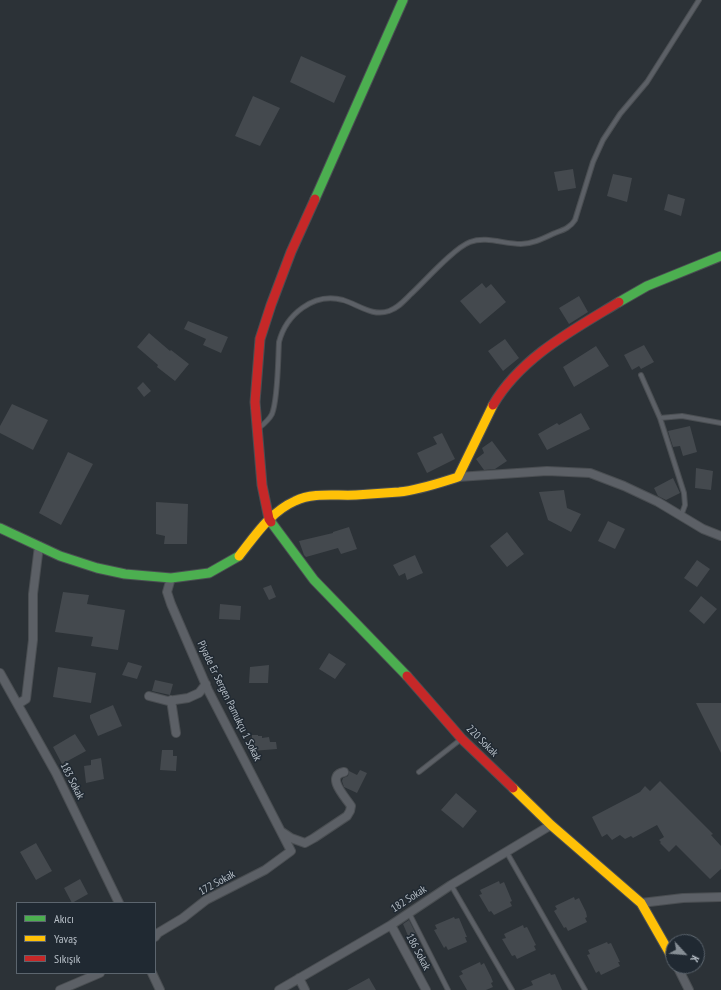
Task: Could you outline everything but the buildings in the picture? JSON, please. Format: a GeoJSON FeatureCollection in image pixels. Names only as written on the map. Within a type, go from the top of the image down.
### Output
{"type":"FeatureCollection","features":[{"type":"Feature","properties":{"kind":"street"},"geometry":{"type":"LineString","coordinates":[[270,519],[262,485],[255,402],[260,339],[291,252],[403,0]]}},
{"type":"Feature","properties":{"kind":"street"},"geometry":{"type":"LineString","coordinates":[[458,477],[490,412],[502,392],[516,374],[536,355],[551,344],[646,286],[721,256]]}},
{"type":"Feature","properties":{"kind":"street"},"geometry":{"type":"LineString","coordinates":[[0,528],[60,556],[97,568],[125,574],[171,578],[209,573],[238,558],[270,519],[286,506],[307,497],[318,495],[400,492],[418,489],[458,477],[547,471],[590,473],[631,489],[658,502],[703,529],[721,536]]}},
{"type":"Feature","properties":{"kind":"street","name":"220 Sokak"},"geometry":{"type":"LineString","coordinates":[[270,519],[286,543],[318,584],[404,672],[462,739],[551,825],[641,903],[665,945]]}},
{"type":"Feature","properties":{"kind":"street"},"geometry":{"type":"LineString","coordinates":[[18,704],[26,699],[33,640],[33,594],[39,546]]}},
{"type":"Feature","properties":{"kind":"street","name":"Piyade Er Sergen Pamukçu 1 Sokak"},"geometry":{"type":"LineString","coordinates":[[171,578],[167,592],[206,684],[292,851]]}},
{"type":"Feature","properties":{"kind":"street","name":"183 Sokak"},"geometry":{"type":"LineString","coordinates":[[0,673],[56,773],[119,902]]}},
{"type":"Feature","properties":{"kind":"street"},"geometry":{"type":"LineString","coordinates":[[149,696],[168,701],[188,698],[199,693],[206,684]]}},
{"type":"Feature","properties":{"kind":"street"},"geometry":{"type":"LineString","coordinates":[[171,700],[176,733]]}},
{"type":"Feature","properties":{"kind":"street"},"geometry":{"type":"LineString","coordinates":[[282,832],[291,838],[305,843],[347,816],[351,806],[336,784],[337,776],[344,772]]}},
{"type":"Feature","properties":{"kind":"street","name":"182 Sokak"},"geometry":{"type":"LineString","coordinates":[[279,990],[391,924],[451,885],[551,825]]}},
{"type":"Feature","properties":{"kind":"street","name":"172 Sokak"},"geometry":{"type":"LineString","coordinates":[[156,936],[183,918],[206,900],[265,870],[292,851]]}},
{"type":"Feature","properties":{"kind":"street"},"geometry":{"type":"LineString","coordinates":[[641,903],[683,898],[721,897]]}},
{"type":"Feature","properties":{"kind":"street","name":"186 Sokak"},"geometry":{"type":"LineString","coordinates":[[391,924],[426,990]]}},
{"type":"Feature","properties":{"kind":"street"},"geometry":{"type":"LineString","coordinates":[[60,990],[98,974]]}},
{"type":"Feature","properties":{"kind":"street"},"geometry":{"type":"LineString","coordinates":[[152,974],[160,990]]}},
{"type":"Feature","properties":{"kind":"street"},"geometry":{"type":"LineString","coordinates":[[681,974],[689,990]]}},
{"type":"Feature","properties":{"kind":"street"},"geometry":{"type":"LineString","coordinates":[[299,978],[305,990]]}},
{"type":"Feature","properties":{"kind":"lane"},"geometry":{"type":"LineString","coordinates":[[257,429],[268,420],[273,409],[276,392],[279,342],[284,328],[299,310],[312,303],[336,299],[346,301],[369,311],[386,312],[402,303],[465,244],[477,240],[514,244],[529,243],[540,240],[570,226],[575,220],[592,162],[603,140],[620,114],[649,79],[699,0]]}},
{"type":"Feature","properties":{"kind":"lane"},"geometry":{"type":"LineString","coordinates":[[641,375],[660,418],[684,494],[685,505],[681,516]]}},
{"type":"Feature","properties":{"kind":"lane"},"geometry":{"type":"LineString","coordinates":[[660,418],[682,416],[721,423]]}},
{"type":"Feature","properties":{"kind":"lane"},"geometry":{"type":"LineString","coordinates":[[418,772],[462,739]]}},
{"type":"Feature","properties":{"kind":"lane"},"geometry":{"type":"LineString","coordinates":[[506,851],[585,990]]}},
{"type":"Feature","properties":{"kind":"lane"},"geometry":{"type":"LineString","coordinates":[[451,885],[512,990]]}},
{"type":"Feature","properties":{"kind":"lane"},"geometry":{"type":"LineString","coordinates":[[409,913],[448,990]]}},
{"type":"Feature","properties":{"kind":"traffic: fast"},"geometry":{"type":"LineString","coordinates":[[315,199],[403,0]]}},
{"type":"Feature","properties":{"kind":"traffic: fast"},"geometry":{"type":"LineString","coordinates":[[619,302],[647,286],[721,256]]}},
{"type":"Feature","properties":{"kind":"traffic: fast"},"geometry":{"type":"LineString","coordinates":[[271,522],[314,580],[407,676]]}},
{"type":"Feature","properties":{"kind":"traffic: fast"},"geometry":{"type":"LineString","coordinates":[[0,528],[60,556],[97,568],[125,574],[171,578],[209,573],[239,556]]}},
{"type":"Feature","properties":{"kind":"traffic: slow"},"geometry":{"type":"LineString","coordinates":[[239,556],[257,533],[278,511],[302,498],[317,495],[356,495],[414,490],[458,477],[493,405]]}},
{"type":"Feature","properties":{"kind":"traffic: slow"},"geometry":{"type":"LineString","coordinates":[[513,788],[551,825],[641,903],[665,945]]}},
{"type":"Feature","properties":{"kind":"traffic: jam"},"geometry":{"type":"LineString","coordinates":[[271,522],[269,519],[262,485],[255,402],[260,339],[291,252],[315,199]]}},
{"type":"Feature","properties":{"kind":"traffic: jam"},"geometry":{"type":"LineString","coordinates":[[493,405],[518,373],[533,359],[566,334],[619,302]]}},
{"type":"Feature","properties":{"kind":"traffic: jam"},"geometry":{"type":"LineString","coordinates":[[407,676],[462,739],[513,788]]}}]}
